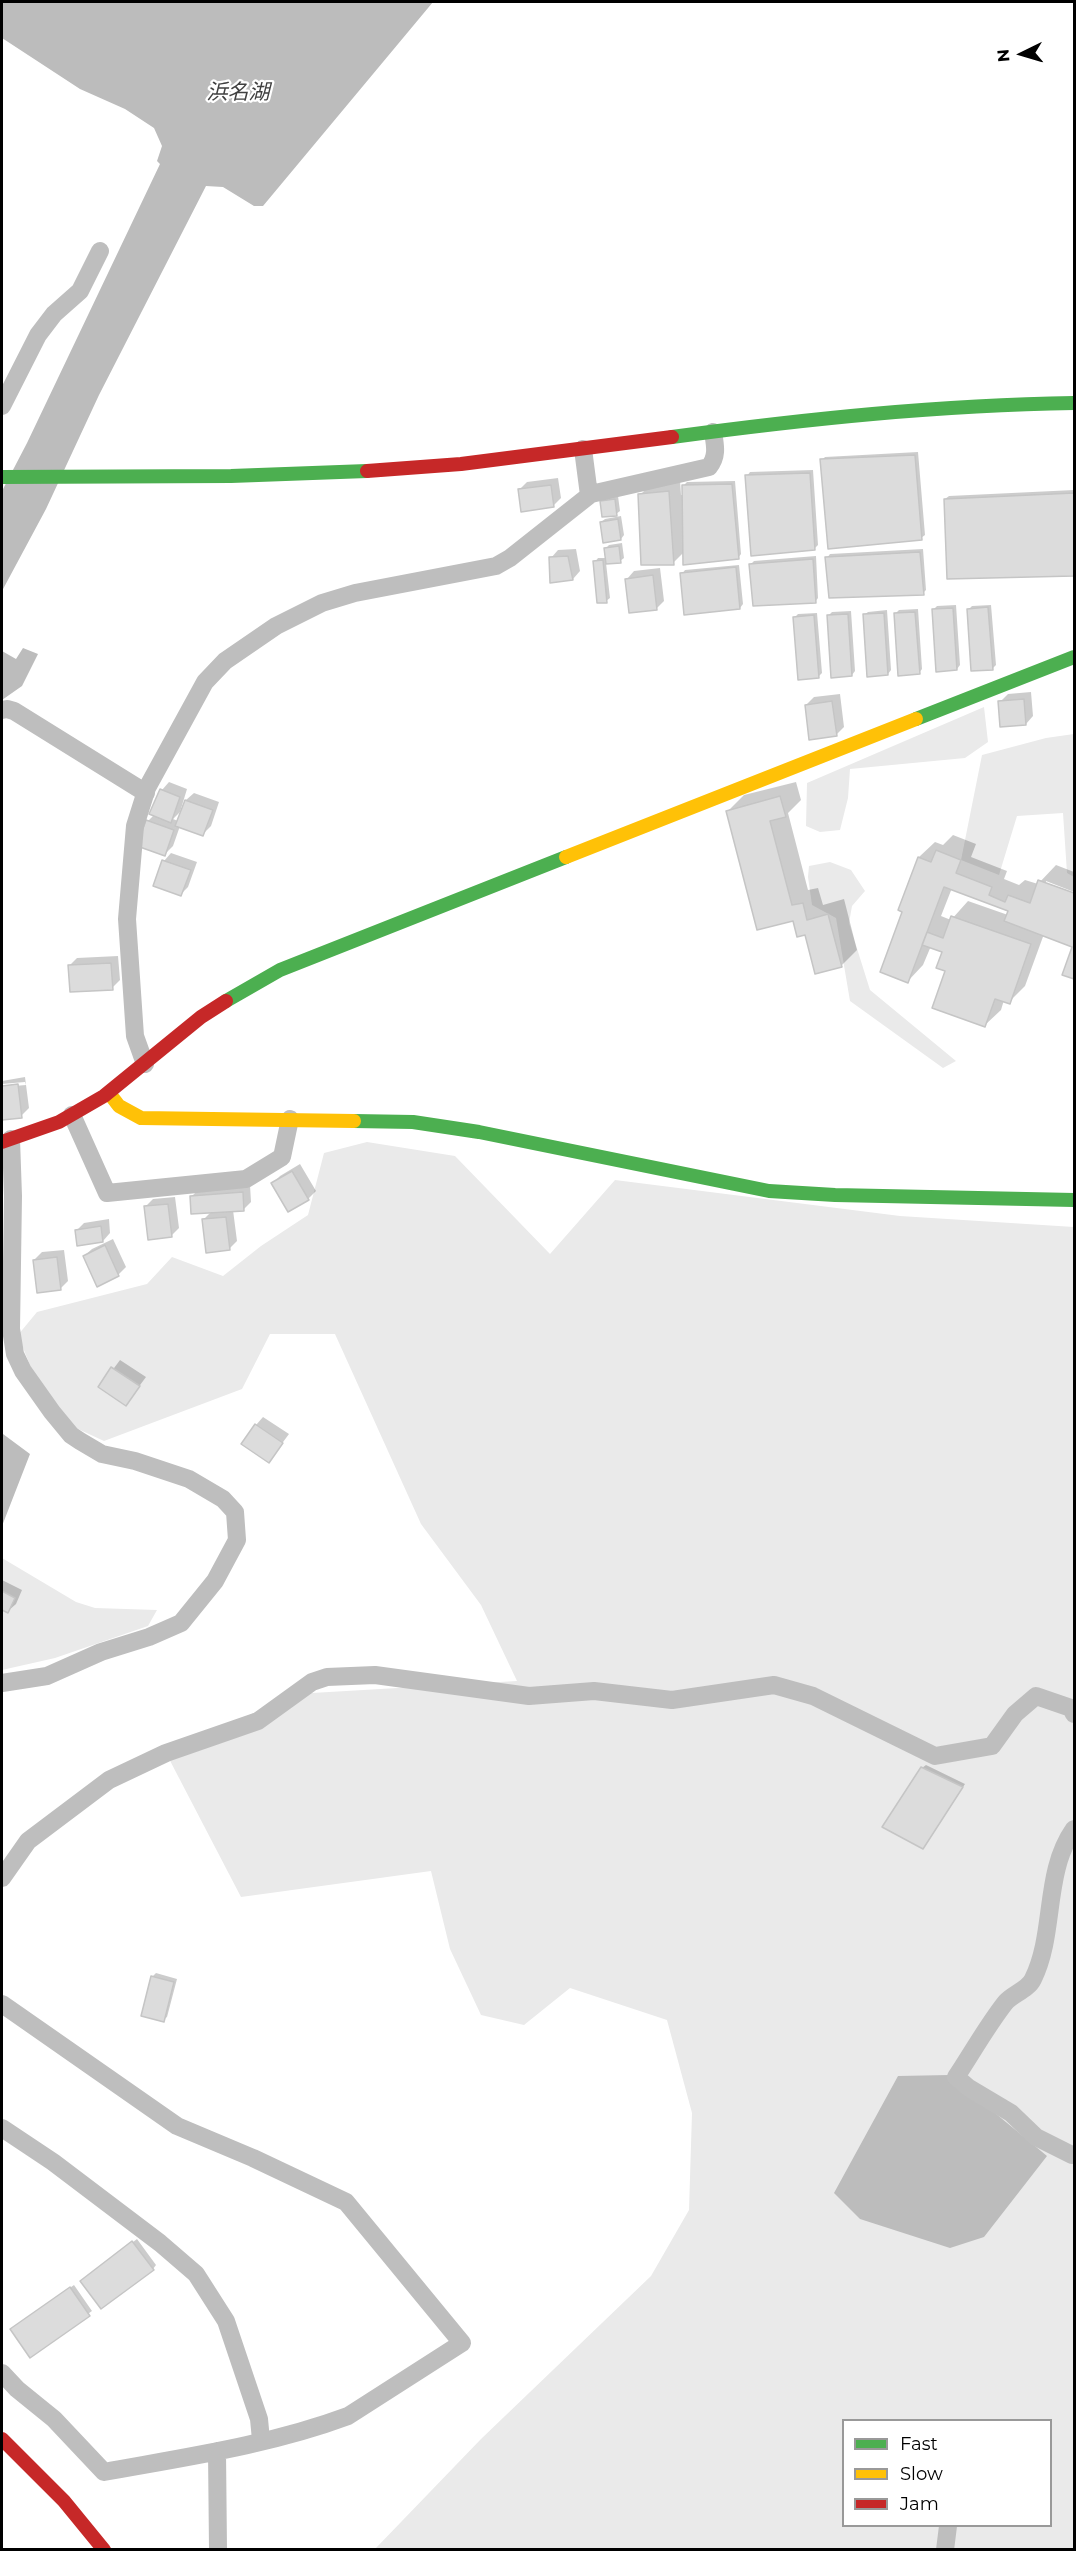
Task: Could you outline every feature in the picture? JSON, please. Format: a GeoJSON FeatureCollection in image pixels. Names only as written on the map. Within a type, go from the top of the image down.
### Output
{"type":"FeatureCollection","features":[{"type":"Feature","properties":{"kind":"street"},"geometry":{"type":"LineString","coordinates":[[2,406],[38,335],[54,314],[80,291],[100,251]]}},
{"type":"Feature","properties":{"kind":"street"},"geometry":{"type":"LineString","coordinates":[[2,477],[370,471],[487,461],[911,408],[1008,403],[1074,404]]}},
{"type":"Feature","properties":{"kind":"street"},"geometry":{"type":"LineString","coordinates":[[145,1065],[135,1036],[127,919],[135,826],[146,793],[205,682],[225,661],[276,626],[306,609],[338,597],[496,566],[510,558],[589,495],[709,467],[714,460],[715,452],[713,432]]}},
{"type":"Feature","properties":{"kind":"street"},"geometry":{"type":"LineString","coordinates":[[582,449],[589,495]]}},
{"type":"Feature","properties":{"kind":"street"},"geometry":{"type":"LineString","coordinates":[[2,1683],[47,1676],[101,1652],[149,1637],[181,1623],[215,1581],[237,1540],[235,1512],[223,1499],[189,1479],[135,1461],[102,1454],[71,1435],[29,1381],[15,1354],[11,1329],[14,1196],[6,1141],[72,1115],[110,1093],[201,1017],[280,970],[1074,657]]}},
{"type":"Feature","properties":{"kind":"street"},"geometry":{"type":"LineString","coordinates":[[2,710],[14,711],[146,793]]}},
{"type":"Feature","properties":{"kind":"street"},"geometry":{"type":"LineString","coordinates":[[110,1093],[119,1106],[141,1118],[413,1122],[479,1132],[769,1191],[835,1196],[1074,1200]]}},
{"type":"Feature","properties":{"kind":"street"},"geometry":{"type":"LineString","coordinates":[[72,1115],[107,1193],[246,1179],[282,1157],[290,1119]]}},
{"type":"Feature","properties":{"kind":"street"},"geometry":{"type":"LineString","coordinates":[[2,1878],[28,1841],[109,1780],[166,1753],[258,1721],[312,1682],[327,1677],[375,1675],[529,1696],[594,1691],[672,1700],[774,1685],[813,1696],[936,1756],[992,1746],[1014,1714],[1036,1696],[1071,1708],[1074,1714]]}},
{"type":"Feature","properties":{"kind":"street"},"geometry":{"type":"LineString","coordinates":[[1071,2155],[1036,2137],[1011,2113],[969,2088],[956,2077],[1006,2002],[1032,1982],[1048,1930],[1050,1898],[1065,1842],[1074,1829]]}},
{"type":"Feature","properties":{"kind":"street"},"geometry":{"type":"LineString","coordinates":[[2,2004],[177,2126],[253,2158],[346,2202],[462,2343],[348,2416],[310,2429],[217,2451],[104,2472],[54,2419],[17,2389],[2,2373]]}},
{"type":"Feature","properties":{"kind":"street"},"geometry":{"type":"LineString","coordinates":[[2,2128],[53,2162],[160,2243],[196,2274],[226,2320],[259,2419],[261,2440]]}},
{"type":"Feature","properties":{"kind":"street"},"geometry":{"type":"LineString","coordinates":[[2,2439],[64,2501],[104,2550]]}},
{"type":"Feature","properties":{"kind":"street"},"geometry":{"type":"LineString","coordinates":[[217,2451],[218,2550]]}},
{"type":"Feature","properties":{"kind":"street"},"geometry":{"type":"LineString","coordinates":[[945,2550],[948,2527]]}},
{"type":"Feature","properties":{"kind":"shaded area"},"geometry":{"type":"Polygon","coordinates":[[[984,707],[988,742],[965,758],[850,769],[848,798],[840,830],[820,832],[806,826],[807,783],[984,707]]]}},
{"type":"Feature","properties":{"kind":"shaded area"},"geometry":{"type":"Polygon","coordinates":[[[1074,734],[1074,877],[1067,873],[1063,813],[1017,816],[999,875],[961,860],[982,755],[1046,738],[1074,734]]]}},
{"type":"Feature","properties":{"kind":"shaded area"},"geometry":{"type":"Polygon","coordinates":[[[830,862],[851,870],[865,891],[852,906],[849,923],[870,990],[956,1061],[943,1068],[850,1001],[836,918],[812,905],[808,877],[809,866],[830,862]]]}},
{"type":"Feature","properties":{"kind":"shaded area"},"geometry":{"type":"Polygon","coordinates":[[[367,1142],[455,1156],[550,1254],[615,1180],[900,1216],[1074,1227],[1074,2549],[375,2549],[481,2439],[651,2276],[689,2210],[692,2113],[667,2020],[570,1988],[524,2025],[481,2015],[450,1949],[431,1871],[241,1897],[166,1753],[295,1694],[517,1681],[481,1605],[421,1524],[335,1334],[270,1334],[242,1389],[104,1441],[50,1416],[18,1335],[37,1312],[147,1284],[172,1257],[223,1276],[261,1246],[308,1215],[324,1153],[367,1142]]]}},
{"type":"Feature","properties":{"kind":"shaded area"},"geometry":{"type":"Polygon","coordinates":[[[2,1558],[76,1602],[95,1608],[157,1610],[148,1626],[55,1658],[2,1670],[2,1558]]]}},
{"type":"Feature","properties":{"kind":"water","name":"浜名湖"},"geometry":{"type":"Polygon","coordinates":[[[2,2],[433,2],[263,206],[254,206],[223,187],[206,186],[99,395],[46,509],[2,591],[2,491],[160,164],[157,161],[162,146],[154,128],[125,109],[80,89],[2,38],[2,2]]]}},
{"type":"Feature","properties":{"kind":"water"},"geometry":{"type":"Polygon","coordinates":[[[23,648],[38,654],[22,686],[2,700],[2,651],[16,659],[23,648]]]}},
{"type":"Feature","properties":{"kind":"water"},"geometry":{"type":"Polygon","coordinates":[[[3,1434],[30,1454],[2,1526],[2,1436],[3,1434]]]}},
{"type":"Feature","properties":{"kind":"water"},"geometry":{"type":"Polygon","coordinates":[[[949,2075],[1047,2156],[984,2237],[950,2248],[860,2219],[834,2193],[898,2076],[949,2075]]]}},
{"type":"Feature","properties":{"kind":"building"},"geometry":{"type":"Polygon","coordinates":[[[915,455],[922,540],[828,549],[820,459],[915,455]]]}},
{"type":"Feature","properties":{"kind":"building"},"geometry":{"type":"Polygon","coordinates":[[[810,473],[815,550],[751,556],[745,475],[810,473]]]}},
{"type":"Feature","properties":{"kind":"building"},"geometry":{"type":"Polygon","coordinates":[[[732,484],[739,559],[683,565],[682,485],[732,484]]]}},
{"type":"Feature","properties":{"kind":"building"},"geometry":{"type":"Polygon","coordinates":[[[551,485],[554,507],[521,512],[518,489],[551,485]]]}},
{"type":"Feature","properties":{"kind":"building"},"geometry":{"type":"Polygon","coordinates":[[[669,491],[674,565],[641,565],[638,494],[669,491]]]}},
{"type":"Feature","properties":{"kind":"building"},"geometry":{"type":"Polygon","coordinates":[[[1074,493],[1074,576],[947,579],[944,499],[1074,493]]]}},
{"type":"Feature","properties":{"kind":"building"},"geometry":{"type":"Polygon","coordinates":[[[615,499],[617,516],[602,517],[600,501],[615,499]]]}},
{"type":"Feature","properties":{"kind":"building"},"geometry":{"type":"Polygon","coordinates":[[[618,519],[621,540],[603,543],[600,522],[618,519]]]}},
{"type":"Feature","properties":{"kind":"building"},"geometry":{"type":"Polygon","coordinates":[[[619,546],[621,563],[606,564],[604,548],[619,546]]]}},
{"type":"Feature","properties":{"kind":"building"},"geometry":{"type":"Polygon","coordinates":[[[920,552],[924,595],[829,598],[825,557],[920,552]]]}},
{"type":"Feature","properties":{"kind":"building"},"geometry":{"type":"Polygon","coordinates":[[[568,556],[573,580],[550,583],[549,557],[568,556]]]}},
{"type":"Feature","properties":{"kind":"building"},"geometry":{"type":"Polygon","coordinates":[[[813,559],[816,603],[753,606],[749,564],[813,559]]]}},
{"type":"Feature","properties":{"kind":"building"},"geometry":{"type":"Polygon","coordinates":[[[603,560],[607,603],[597,603],[593,561],[603,560]]]}},
{"type":"Feature","properties":{"kind":"building"},"geometry":{"type":"Polygon","coordinates":[[[736,567],[740,609],[684,615],[680,573],[736,567]]]}},
{"type":"Feature","properties":{"kind":"building"},"geometry":{"type":"Polygon","coordinates":[[[653,575],[657,610],[629,613],[625,579],[653,575]]]}},
{"type":"Feature","properties":{"kind":"building"},"geometry":{"type":"Polygon","coordinates":[[[988,607],[993,670],[971,671],[967,609],[988,607]]]}},
{"type":"Feature","properties":{"kind":"building"},"geometry":{"type":"Polygon","coordinates":[[[953,608],[957,670],[936,672],[932,609],[953,608]]]}},
{"type":"Feature","properties":{"kind":"building"},"geometry":{"type":"Polygon","coordinates":[[[915,612],[920,674],[898,676],[894,613],[915,612]]]}},
{"type":"Feature","properties":{"kind":"building"},"geometry":{"type":"Polygon","coordinates":[[[884,613],[888,675],[867,677],[863,614],[884,613]]]}},
{"type":"Feature","properties":{"kind":"building"},"geometry":{"type":"Polygon","coordinates":[[[848,614],[852,676],[831,678],[827,615],[848,614]]]}},
{"type":"Feature","properties":{"kind":"building"},"geometry":{"type":"Polygon","coordinates":[[[814,615],[819,678],[798,680],[793,617],[814,615]]]}},
{"type":"Feature","properties":{"kind":"building"},"geometry":{"type":"Polygon","coordinates":[[[1024,699],[1026,725],[1000,727],[998,701],[1024,699]]]}},
{"type":"Feature","properties":{"kind":"building"},"geometry":{"type":"Polygon","coordinates":[[[832,701],[837,736],[809,740],[805,705],[832,701]]]}},
{"type":"Feature","properties":{"kind":"building"},"geometry":{"type":"Polygon","coordinates":[[[160,789],[180,797],[171,823],[149,814],[160,789]]]}},
{"type":"Feature","properties":{"kind":"building"},"geometry":{"type":"Polygon","coordinates":[[[780,796],[786,817],[770,821],[792,905],[803,903],[807,920],[828,914],[842,967],[815,974],[805,935],[797,937],[793,921],[757,930],[726,811],[780,796]]]}},
{"type":"Feature","properties":{"kind":"building"},"geometry":{"type":"Polygon","coordinates":[[[185,800],[213,810],[203,836],[175,826],[185,800]]]}},
{"type":"Feature","properties":{"kind":"building"},"geometry":{"type":"Polygon","coordinates":[[[146,820],[174,830],[165,856],[137,846],[146,820]]]}},
{"type":"Feature","properties":{"kind":"building"},"geometry":{"type":"Polygon","coordinates":[[[936,850],[961,860],[956,873],[992,887],[989,895],[1005,902],[1008,895],[1030,903],[1038,880],[1074,893],[1074,979],[1062,975],[1072,947],[1004,921],[1008,911],[944,887],[908,983],[880,972],[902,912],[898,910],[918,857],[931,862],[936,850]]]}},
{"type":"Feature","properties":{"kind":"building"},"geometry":{"type":"Polygon","coordinates":[[[162,860],[191,870],[181,896],[153,886],[162,860]]]}},
{"type":"Feature","properties":{"kind":"building"},"geometry":{"type":"Polygon","coordinates":[[[951,916],[1031,944],[1010,1004],[995,999],[985,1027],[932,1008],[945,971],[936,968],[942,952],[922,945],[927,932],[943,938],[951,916]]]}},
{"type":"Feature","properties":{"kind":"building"},"geometry":{"type":"Polygon","coordinates":[[[111,963],[113,990],[70,992],[68,965],[111,963]]]}},
{"type":"Feature","properties":{"kind":"building"},"geometry":{"type":"Polygon","coordinates":[[[18,1084],[22,1118],[2,1120],[2,1086],[18,1084]]]}},
{"type":"Feature","properties":{"kind":"building"},"geometry":{"type":"Polygon","coordinates":[[[292,1171],[309,1200],[288,1212],[271,1183],[292,1171]]]}},
{"type":"Feature","properties":{"kind":"building"},"geometry":{"type":"Polygon","coordinates":[[[243,1192],[244,1211],[191,1214],[190,1196],[243,1192]]]}},
{"type":"Feature","properties":{"kind":"building"},"geometry":{"type":"Polygon","coordinates":[[[168,1204],[172,1237],[148,1240],[144,1206],[168,1204]]]}},
{"type":"Feature","properties":{"kind":"building"},"geometry":{"type":"Polygon","coordinates":[[[226,1217],[230,1250],[206,1253],[202,1219],[226,1217]]]}},
{"type":"Feature","properties":{"kind":"building"},"geometry":{"type":"Polygon","coordinates":[[[101,1226],[103,1242],[77,1246],[75,1230],[101,1226]]]}},
{"type":"Feature","properties":{"kind":"building"},"geometry":{"type":"Polygon","coordinates":[[[105,1245],[119,1276],[97,1287],[83,1256],[105,1245]]]}},
{"type":"Feature","properties":{"kind":"building"},"geometry":{"type":"Polygon","coordinates":[[[57,1257],[61,1290],[37,1293],[33,1260],[57,1257]]]}},
{"type":"Feature","properties":{"kind":"building"},"geometry":{"type":"Polygon","coordinates":[[[111,1367],[140,1386],[126,1406],[98,1387],[111,1367]]]}},
{"type":"Feature","properties":{"kind":"building"},"geometry":{"type":"Polygon","coordinates":[[[255,1424],[283,1443],[269,1463],[241,1444],[255,1424]]]}},
{"type":"Feature","properties":{"kind":"building"},"geometry":{"type":"Polygon","coordinates":[[[2,1591],[15,1598],[8,1613],[2,1610],[2,1591]]]}},
{"type":"Feature","properties":{"kind":"building"},"geometry":{"type":"Polygon","coordinates":[[[921,1767],[963,1787],[923,1849],[882,1827],[921,1767]]]}},
{"type":"Feature","properties":{"kind":"building"},"geometry":{"type":"Polygon","coordinates":[[[151,1976],[174,1982],[164,2022],[141,2016],[151,1976]]]}},
{"type":"Feature","properties":{"kind":"building"},"geometry":{"type":"Polygon","coordinates":[[[132,2241],[154,2270],[101,2309],[80,2281],[132,2241]]]}},
{"type":"Feature","properties":{"kind":"building"},"geometry":{"type":"Polygon","coordinates":[[[70,2287],[90,2316],[30,2358],[10,2329],[70,2287]]]}},
{"type":"Feature","properties":{"kind":"traffic: fast"},"geometry":{"type":"LineString","coordinates":[[672,437],[873,414],[1074,403]]}},
{"type":"Feature","properties":{"kind":"traffic: fast"},"geometry":{"type":"LineString","coordinates":[[2,477],[231,476],[367,471]]}},
{"type":"Feature","properties":{"kind":"traffic: fast"},"geometry":{"type":"LineString","coordinates":[[916,719],[1074,657]]}},
{"type":"Feature","properties":{"kind":"traffic: fast"},"geometry":{"type":"LineString","coordinates":[[226,1001],[280,970],[566,857]]}},
{"type":"Feature","properties":{"kind":"traffic: fast"},"geometry":{"type":"LineString","coordinates":[[354,1121],[413,1122],[479,1132],[769,1191],[835,1195],[1074,1200]]}},
{"type":"Feature","properties":{"kind":"traffic: slow"},"geometry":{"type":"LineString","coordinates":[[566,857],[916,719]]}},
{"type":"Feature","properties":{"kind":"traffic: slow"},"geometry":{"type":"LineString","coordinates":[[109,1093],[119,1106],[141,1118],[354,1121]]}},
{"type":"Feature","properties":{"kind":"traffic: jam"},"geometry":{"type":"LineString","coordinates":[[367,471],[461,464],[672,437]]}},
{"type":"Feature","properties":{"kind":"traffic: jam"},"geometry":{"type":"LineString","coordinates":[[2,1142],[59,1122],[104,1096],[201,1017],[226,1001]]}},
{"type":"Feature","properties":{"kind":"traffic: jam"},"geometry":{"type":"LineString","coordinates":[[2,2439],[64,2501],[104,2550]]}}]}
